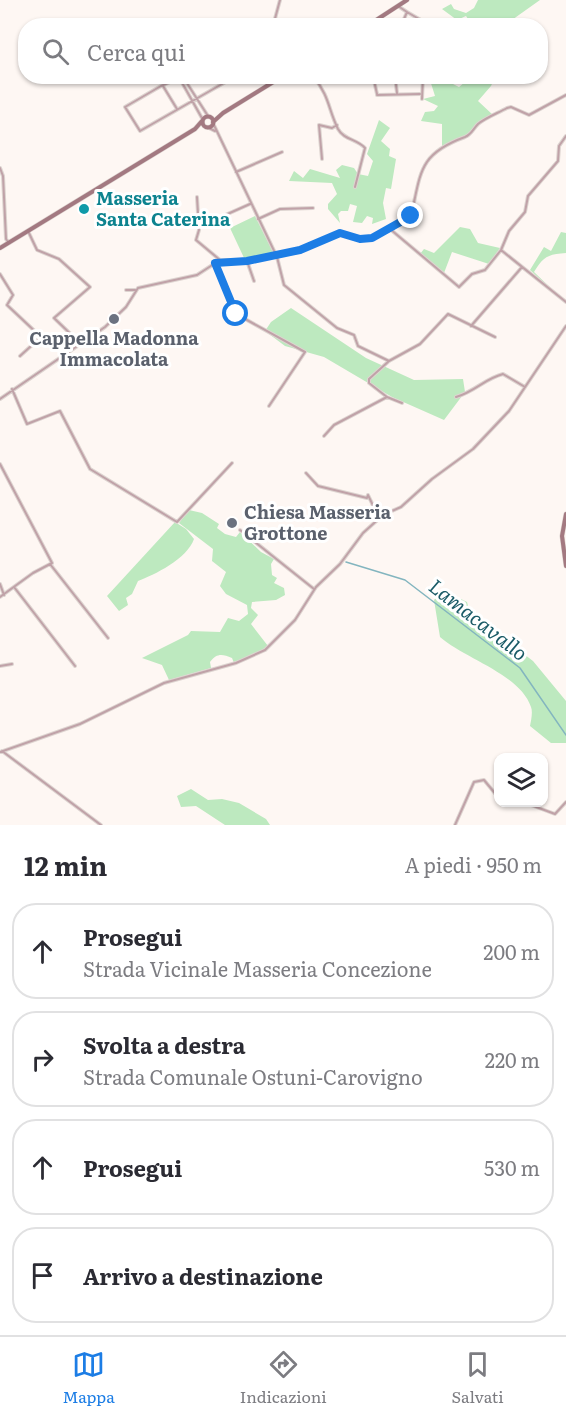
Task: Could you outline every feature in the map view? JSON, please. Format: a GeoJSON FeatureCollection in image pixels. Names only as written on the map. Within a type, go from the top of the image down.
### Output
{"type":"FeatureCollection","features":[{"type":"Feature","properties":{"kind":"main road"},"geometry":{"type":"LineString","coordinates":[[379,18],[407,0]]}},
{"type":"Feature","properties":{"kind":"main road"},"geometry":{"type":"LineString","coordinates":[[195,129],[207,127],[223,113],[270,84]]}},
{"type":"Feature","properties":{"kind":"main road"},"geometry":{"type":"LineString","coordinates":[[0,248],[195,129],[208,116],[223,113]]}},
{"type":"Feature","properties":{"kind":"main road"},"geometry":{"type":"LineString","coordinates":[[208,116],[213,123]]}},
{"type":"Feature","properties":{"kind":"main road"},"geometry":{"type":"LineString","coordinates":[[202,121],[207,127]]}},
{"type":"Feature","properties":{"kind":"main road"},"geometry":{"type":"LineString","coordinates":[[566,514],[562,536],[566,566]]}},
{"type":"Feature","properties":{"kind":"street"},"geometry":{"type":"LineString","coordinates":[[275,18],[280,0]]}},
{"type":"Feature","properties":{"kind":"street"},"geometry":{"type":"LineString","coordinates":[[398,6],[417,18]]}},
{"type":"Feature","properties":{"kind":"street"},"geometry":{"type":"LineString","coordinates":[[404,18],[407,12]]}},
{"type":"Feature","properties":{"kind":"street"},"geometry":{"type":"LineString","coordinates":[[186,84],[202,121]]}},
{"type":"Feature","properties":{"kind":"street"},"geometry":{"type":"LineString","coordinates":[[177,109],[163,85],[125,107],[140,131],[221,84]]}},
{"type":"Feature","properties":{"kind":"street"},"geometry":{"type":"LineString","coordinates":[[318,84],[330,103],[343,135],[365,148],[354,187]]}},
{"type":"Feature","properties":{"kind":"street"},"geometry":{"type":"LineString","coordinates":[[375,84],[377,95],[420,94]]}},
{"type":"Feature","properties":{"kind":"street"},"geometry":{"type":"LineString","coordinates":[[396,84],[397,93]]}},
{"type":"Feature","properties":{"kind":"street"},"geometry":{"type":"LineString","coordinates":[[422,84],[420,94],[422,99]]}},
{"type":"Feature","properties":{"kind":"street"},"geometry":{"type":"LineString","coordinates":[[126,290],[135,290],[178,277],[197,275],[220,260],[247,261],[318,244],[340,233],[360,239],[372,238],[411,216],[421,171],[435,151],[456,138],[465,137],[477,124],[507,108],[511,107],[529,115],[566,95]]}},
{"type":"Feature","properties":{"kind":"street"},"geometry":{"type":"LineString","coordinates":[[194,99],[208,116]]}},
{"type":"Feature","properties":{"kind":"street"},"geometry":{"type":"LineString","coordinates":[[213,123],[274,254],[285,286],[337,328],[354,335],[358,346],[388,362]]}},
{"type":"Feature","properties":{"kind":"street"},"geometry":{"type":"LineString","coordinates":[[322,159],[319,125],[332,128],[337,125]]}},
{"type":"Feature","properties":{"kind":"street"},"geometry":{"type":"LineString","coordinates":[[207,127],[217,133]]}},
{"type":"Feature","properties":{"kind":"street"},"geometry":{"type":"LineString","coordinates":[[390,229],[459,286],[472,274],[485,270],[501,249],[509,231],[525,212],[528,195],[558,161],[559,146],[566,136]]}},
{"type":"Feature","properties":{"kind":"street"},"geometry":{"type":"LineString","coordinates":[[236,172],[282,152]]}},
{"type":"Feature","properties":{"kind":"street"},"geometry":{"type":"LineString","coordinates":[[0,168],[3,176],[6,239],[9,243]]}},
{"type":"Feature","properties":{"kind":"street"},"geometry":{"type":"LineString","coordinates":[[197,197],[199,230],[196,240],[220,260]]}},
{"type":"Feature","properties":{"kind":"street"},"geometry":{"type":"LineString","coordinates":[[227,224],[224,216],[250,204]]}},
{"type":"Feature","properties":{"kind":"street"},"geometry":{"type":"LineString","coordinates":[[258,219],[280,209],[313,208]]}},
{"type":"Feature","properties":{"kind":"street"},"geometry":{"type":"LineString","coordinates":[[28,231],[37,250],[59,259],[90,287],[54,318],[80,343]]}},
{"type":"Feature","properties":{"kind":"street"},"geometry":{"type":"LineString","coordinates":[[501,249],[566,303]]}},
{"type":"Feature","properties":{"kind":"street"},"geometry":{"type":"LineString","coordinates":[[247,261],[251,280],[254,281]]}},
{"type":"Feature","properties":{"kind":"street"},"geometry":{"type":"LineString","coordinates":[[215,263],[236,314],[305,352],[269,406]]}},
{"type":"Feature","properties":{"kind":"street"},"geometry":{"type":"LineString","coordinates":[[471,326],[523,267]]}},
{"type":"Feature","properties":{"kind":"street"},"geometry":{"type":"LineString","coordinates":[[0,274],[13,295],[7,305],[41,337],[20,356]]}},
{"type":"Feature","properties":{"kind":"street"},"geometry":{"type":"LineString","coordinates":[[1,396],[50,366],[118,315],[133,297],[135,290]]}},
{"type":"Feature","properties":{"kind":"street"},"geometry":{"type":"LineString","coordinates":[[402,404],[387,397],[368,381],[388,362],[420,344],[448,314],[495,337]]}},
{"type":"Feature","properties":{"kind":"street"},"geometry":{"type":"LineString","coordinates":[[1,752],[80,724],[164,683],[250,658],[280,637],[295,620],[314,589],[340,564],[363,533],[379,519],[401,507],[432,479],[473,449],[509,411],[566,326]]}},
{"type":"Feature","properties":{"kind":"street"},"geometry":{"type":"LineString","coordinates":[[456,397],[472,392],[486,381],[503,374],[525,387]]}},
{"type":"Feature","properties":{"kind":"street"},"geometry":{"type":"LineString","coordinates":[[12,389],[27,424],[60,411],[90,469],[177,522],[232,463]]}},
{"type":"Feature","properties":{"kind":"street"},"geometry":{"type":"LineString","coordinates":[[324,436],[334,425],[387,397]]}},
{"type":"Feature","properties":{"kind":"street"},"geometry":{"type":"LineString","coordinates":[[0,464],[52,563],[50,564],[108,638]]}},
{"type":"Feature","properties":{"kind":"street"},"geometry":{"type":"LineString","coordinates":[[306,473],[318,486],[367,498],[368,495],[379,519]]}},
{"type":"Feature","properties":{"kind":"street"},"geometry":{"type":"LineString","coordinates":[[240,530],[314,589]]}},
{"type":"Feature","properties":{"kind":"street"},"geometry":{"type":"LineString","coordinates":[[0,597],[50,564]]}},
{"type":"Feature","properties":{"kind":"street"},"geometry":{"type":"LineString","coordinates":[[0,584],[4,594]]}},
{"type":"Feature","properties":{"kind":"street"},"geometry":{"type":"LineString","coordinates":[[14,587],[75,666]]}},
{"type":"Feature","properties":{"kind":"street"},"geometry":{"type":"LineString","coordinates":[[0,666],[12,664]]}},
{"type":"Feature","properties":{"kind":"street"},"geometry":{"type":"LineString","coordinates":[[1,752],[101,825]]}},
{"type":"Feature","properties":{"kind":"street"},"geometry":{"type":"LineString","coordinates":[[455,825],[474,782],[484,780],[494,792]]}},
{"type":"Feature","properties":{"kind":"street"},"geometry":{"type":"LineString","coordinates":[[536,807],[555,814],[566,802]]}},
{"type":"Feature","properties":{"kind":"green space"},"geometry":{"type":"Polygon","coordinates":[[[478,0],[540,0],[515,18],[467,18],[466,16],[454,18],[442,9],[451,4],[454,9],[466,13],[474,8],[478,0]]]}},
{"type":"Feature","properties":{"kind":"green space"},"geometry":{"type":"Polygon","coordinates":[[[431,84],[453,84],[459,87],[463,84],[492,84],[478,101],[493,115],[484,119],[470,133],[442,146],[442,124],[421,121],[425,112],[434,111],[438,106],[423,99],[435,96],[431,84]]]}},
{"type":"Feature","properties":{"kind":"green space"},"geometry":{"type":"Polygon","coordinates":[[[379,120],[390,128],[381,141],[390,149],[389,156],[396,159],[391,189],[386,188],[383,203],[386,219],[372,224],[373,218],[367,216],[362,223],[353,222],[357,206],[350,204],[348,211],[341,211],[338,214],[340,223],[328,209],[328,204],[337,194],[332,183],[289,181],[294,171],[303,178],[310,169],[340,178],[336,170],[342,165],[354,168],[358,174],[368,176],[373,161],[367,154],[379,120]]]}},
{"type":"Feature","properties":{"kind":"green space"},"geometry":{"type":"Polygon","coordinates":[[[255,216],[274,254],[245,260],[230,228],[255,216]]]}},
{"type":"Feature","properties":{"kind":"green space"},"geometry":{"type":"Polygon","coordinates":[[[460,227],[470,229],[478,243],[500,248],[489,264],[452,252],[444,273],[420,254],[424,249],[434,253],[460,227]]]}},
{"type":"Feature","properties":{"kind":"green space"},"geometry":{"type":"Polygon","coordinates":[[[561,232],[566,233],[566,253],[547,257],[534,272],[558,295],[530,270],[544,247],[551,251],[561,232]]]}},
{"type":"Feature","properties":{"kind":"green space"},"geometry":{"type":"Polygon","coordinates":[[[291,308],[366,358],[414,380],[463,379],[465,392],[444,420],[392,397],[324,357],[285,346],[265,331],[271,322],[291,308]]]}},
{"type":"Feature","properties":{"kind":"green space"},"geometry":{"type":"Polygon","coordinates":[[[189,510],[202,513],[219,524],[217,528],[225,534],[236,537],[240,532],[261,552],[274,559],[271,564],[272,575],[277,578],[274,583],[284,588],[285,595],[276,600],[252,602],[251,608],[258,615],[251,624],[268,646],[234,663],[232,658],[217,656],[210,662],[211,668],[169,680],[162,665],[142,658],[188,635],[191,631],[220,632],[228,618],[239,621],[248,614],[247,605],[226,594],[220,586],[226,572],[212,561],[213,549],[179,523],[189,510]]]}},
{"type":"Feature","properties":{"kind":"green space"},"geometry":{"type":"Polygon","coordinates":[[[175,522],[186,529],[194,539],[190,546],[185,553],[169,565],[138,581],[132,594],[126,598],[128,605],[119,611],[107,596],[175,522]]]}},
{"type":"Feature","properties":{"kind":"green space"},"geometry":{"type":"Polygon","coordinates":[[[443,590],[467,602],[470,613],[533,661],[566,701],[566,743],[551,743],[530,726],[531,707],[525,695],[516,685],[440,637],[434,600],[443,590]]]}},
{"type":"Feature","properties":{"kind":"green space"},"geometry":{"type":"Polygon","coordinates":[[[191,789],[208,800],[222,799],[239,803],[266,819],[270,825],[225,825],[196,806],[181,807],[177,796],[191,789]]]}},
{"type":"Feature","properties":{"kind":"waterway","name":"Lamacavallo"},"geometry":{"type":"LineString","coordinates":[[346,562],[405,580],[520,668],[566,735]]}},
{"type":"Feature","properties":{"kind":"place","name":"Masseria Santa Caterina"},"geometry":{"type":"Point","coordinates":[84,209]}},
{"type":"Feature","properties":{"kind":"place","name":"Cappella Madonna Immacolata"},"geometry":{"type":"Point","coordinates":[114,319]}},
{"type":"Feature","properties":{"kind":"place","name":"Chiesa Masseria Grottone"},"geometry":{"type":"Point","coordinates":[232,523]}},
{"type":"Feature","properties":{"kind":"route"},"geometry":{"type":"LineString","coordinates":[[236,314],[215,263],[220,260],[247,261],[300,250],[340,233],[351,234],[360,239],[372,238],[411,216]]}}]}
